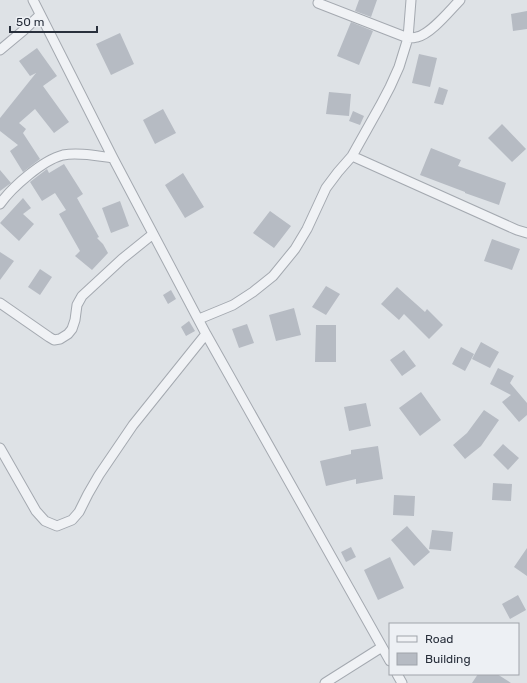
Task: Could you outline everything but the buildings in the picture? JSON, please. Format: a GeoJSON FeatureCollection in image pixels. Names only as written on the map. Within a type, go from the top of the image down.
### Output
{"type":"FeatureCollection","features":[{"type":"Feature","properties":{"kind":"street"},"geometry":{"type":"LineString","coordinates":[[33,0],[113,158],[206,334],[389,659]]}},
{"type":"Feature","properties":{"kind":"street"},"geometry":{"type":"LineString","coordinates":[[199,319],[233,305],[253,292],[273,276],[295,249],[307,229],[326,188],[352,156],[390,87],[399,67],[408,38],[411,0]]}},
{"type":"Feature","properties":{"kind":"street"},"geometry":{"type":"LineString","coordinates":[[318,3],[408,38],[418,37],[425,34],[433,28],[460,0]]}},
{"type":"Feature","properties":{"kind":"street"},"geometry":{"type":"LineString","coordinates":[[0,50],[40,15]]}},
{"type":"Feature","properties":{"kind":"street"},"geometry":{"type":"LineString","coordinates":[[0,204],[22,180],[63,155],[88,154],[113,158]]}},
{"type":"Feature","properties":{"kind":"street"},"geometry":{"type":"LineString","coordinates":[[352,156],[517,230],[527,232]]}},
{"type":"Feature","properties":{"kind":"street"},"geometry":{"type":"LineString","coordinates":[[0,303],[54,340],[60,339],[68,334],[72,329],[77,305],[82,296],[122,259],[153,234]]}},
{"type":"Feature","properties":{"kind":"street"},"geometry":{"type":"LineString","coordinates":[[0,448],[36,511],[45,521],[58,526],[72,520],[79,512],[99,475],[133,425],[206,334]]}},
{"type":"Feature","properties":{"kind":"street"},"geometry":{"type":"LineString","coordinates":[[325,683],[382,647]]}}]}
